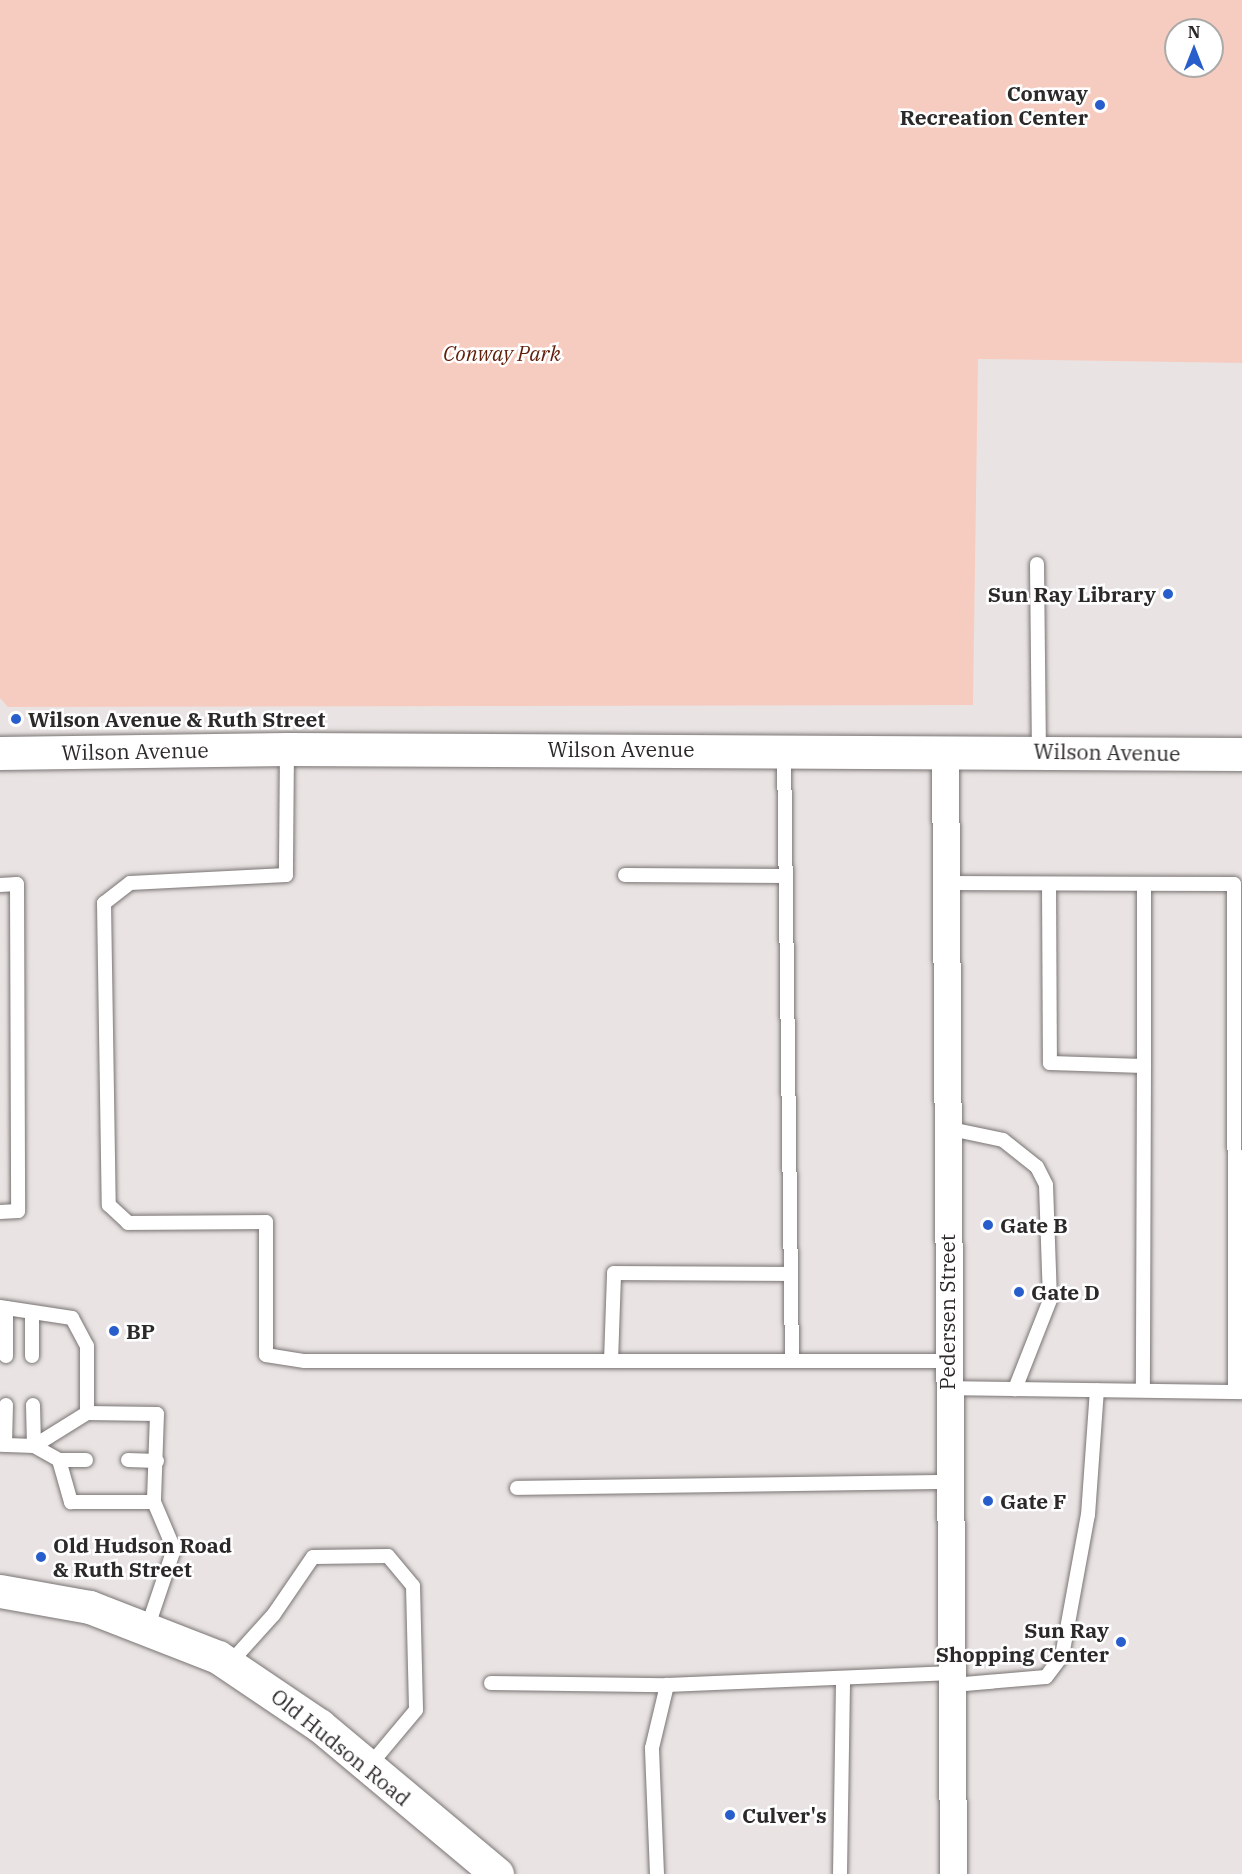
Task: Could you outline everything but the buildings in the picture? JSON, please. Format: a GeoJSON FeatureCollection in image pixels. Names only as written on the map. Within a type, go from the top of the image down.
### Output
{"type":"FeatureCollection","features":[{"type":"Feature","properties":{"kind":"street","name":"Wilson Avenue"},"geometry":{"type":"LineString","coordinates":[[0,753],[287,749],[784,749],[1242,754]]}},
{"type":"Feature","properties":{"kind":"street","name":"Pedersen Street"},"geometry":{"type":"LineString","coordinates":[[945,750],[947,1375],[953,1874]]}},
{"type":"Feature","properties":{"kind":"street","name":"Old Hudson Road"},"geometry":{"type":"LineString","coordinates":[[0,1591],[90,1607],[148,1626],[229,1664],[320,1725],[367,1768],[497,1874]]}},
{"type":"Feature","properties":{"kind":"lane"},"geometry":{"type":"LineString","coordinates":[[1037,564],[1039,751]]}},
{"type":"Feature","properties":{"kind":"lane"},"geometry":{"type":"LineString","coordinates":[[287,749],[286,875],[130,883],[104,903],[110,1205],[128,1223],[266,1222],[266,1355],[305,1361],[792,1361],[947,1375],[1015,1389],[1238,1392],[1238,1086],[1234,884],[947,883]]}},
{"type":"Feature","properties":{"kind":"lane"},"geometry":{"type":"LineString","coordinates":[[784,749],[792,1361]]}},
{"type":"Feature","properties":{"kind":"lane"},"geometry":{"type":"LineString","coordinates":[[625,875],[785,876]]}},
{"type":"Feature","properties":{"kind":"lane"},"geometry":{"type":"LineString","coordinates":[[0,885],[17,884],[18,1211],[0,1212]]}},
{"type":"Feature","properties":{"kind":"lane"},"geometry":{"type":"LineString","coordinates":[[1049,884],[1050,1064],[1143,1066]]}},
{"type":"Feature","properties":{"kind":"lane"},"geometry":{"type":"LineString","coordinates":[[1143,884],[1143,1390]]}},
{"type":"Feature","properties":{"kind":"lane"},"geometry":{"type":"LineString","coordinates":[[946,1128],[1003,1140],[1037,1167],[1046,1185],[1050,1300],[1015,1389]]}},
{"type":"Feature","properties":{"kind":"lane"},"geometry":{"type":"LineString","coordinates":[[611,1361],[614,1273],[791,1274]]}},
{"type":"Feature","properties":{"kind":"lane"},"geometry":{"type":"LineString","coordinates":[[6,1356],[3,1308],[72,1318],[79,1327],[87,1346],[87,1413]]}},
{"type":"Feature","properties":{"kind":"lane"},"geometry":{"type":"LineString","coordinates":[[32,1312],[32,1356]]}},
{"type":"Feature","properties":{"kind":"lane"},"geometry":{"type":"LineString","coordinates":[[491,1683],[667,1685],[843,1678],[1046,1677],[1055,1669],[1088,1515],[1097,1390]]}},
{"type":"Feature","properties":{"kind":"lane"},"geometry":{"type":"LineString","coordinates":[[6,1406],[3,1445],[34,1446],[59,1460],[86,1460]]}},
{"type":"Feature","properties":{"kind":"lane"},"geometry":{"type":"LineString","coordinates":[[33,1406],[34,1446]]}},
{"type":"Feature","properties":{"kind":"lane"},"geometry":{"type":"LineString","coordinates":[[34,1446],[87,1413],[157,1414],[154,1502],[174,1550],[148,1626]]}},
{"type":"Feature","properties":{"kind":"lane"},"geometry":{"type":"LineString","coordinates":[[59,1460],[71,1502],[154,1502]]}},
{"type":"Feature","properties":{"kind":"lane"},"geometry":{"type":"LineString","coordinates":[[128,1460],[157,1461]]}},
{"type":"Feature","properties":{"kind":"lane"},"geometry":{"type":"LineString","coordinates":[[517,1488],[949,1482]]}},
{"type":"Feature","properties":{"kind":"lane"},"geometry":{"type":"LineString","coordinates":[[229,1664],[274,1614],[313,1557],[388,1556],[412,1586],[416,1710],[367,1768]]}},
{"type":"Feature","properties":{"kind":"lane"},"geometry":{"type":"LineString","coordinates":[[840,1874],[843,1678]]}},
{"type":"Feature","properties":{"kind":"lane"},"geometry":{"type":"LineString","coordinates":[[657,1874],[652,1748],[667,1685]]}},
{"type":"Feature","properties":{"kind":"green space","name":"Conway Park"},"geometry":{"type":"Polygon","coordinates":[[[0,0],[1242,0],[1242,363],[978,359],[973,705],[8,707],[0,698],[0,0]]]}},
{"type":"Feature","properties":{"kind":"place","name":"Conway Recreation Center"},"geometry":{"type":"Point","coordinates":[1100,105]}},
{"type":"Feature","properties":{"kind":"place","name":"Sun Ray Library"},"geometry":{"type":"Point","coordinates":[1168,594]}},
{"type":"Feature","properties":{"kind":"place","name":"Wilson Avenue & Ruth Street"},"geometry":{"type":"Point","coordinates":[16,719]}},
{"type":"Feature","properties":{"kind":"place","name":"Gate B"},"geometry":{"type":"Point","coordinates":[988,1225]}},
{"type":"Feature","properties":{"kind":"place","name":"Gate D"},"geometry":{"type":"Point","coordinates":[1019,1292]}},
{"type":"Feature","properties":{"kind":"place","name":"BP"},"geometry":{"type":"Point","coordinates":[114,1331]}},
{"type":"Feature","properties":{"kind":"place","name":"Gate F"},"geometry":{"type":"Point","coordinates":[988,1501]}},
{"type":"Feature","properties":{"kind":"place","name":"Old Hudson Road & Ruth Street"},"geometry":{"type":"Point","coordinates":[41,1557]}},
{"type":"Feature","properties":{"kind":"place","name":"Sun Ray Shopping Center"},"geometry":{"type":"Point","coordinates":[1121,1642]}},
{"type":"Feature","properties":{"kind":"place","name":"Culver's"},"geometry":{"type":"Point","coordinates":[730,1815]}}]}
